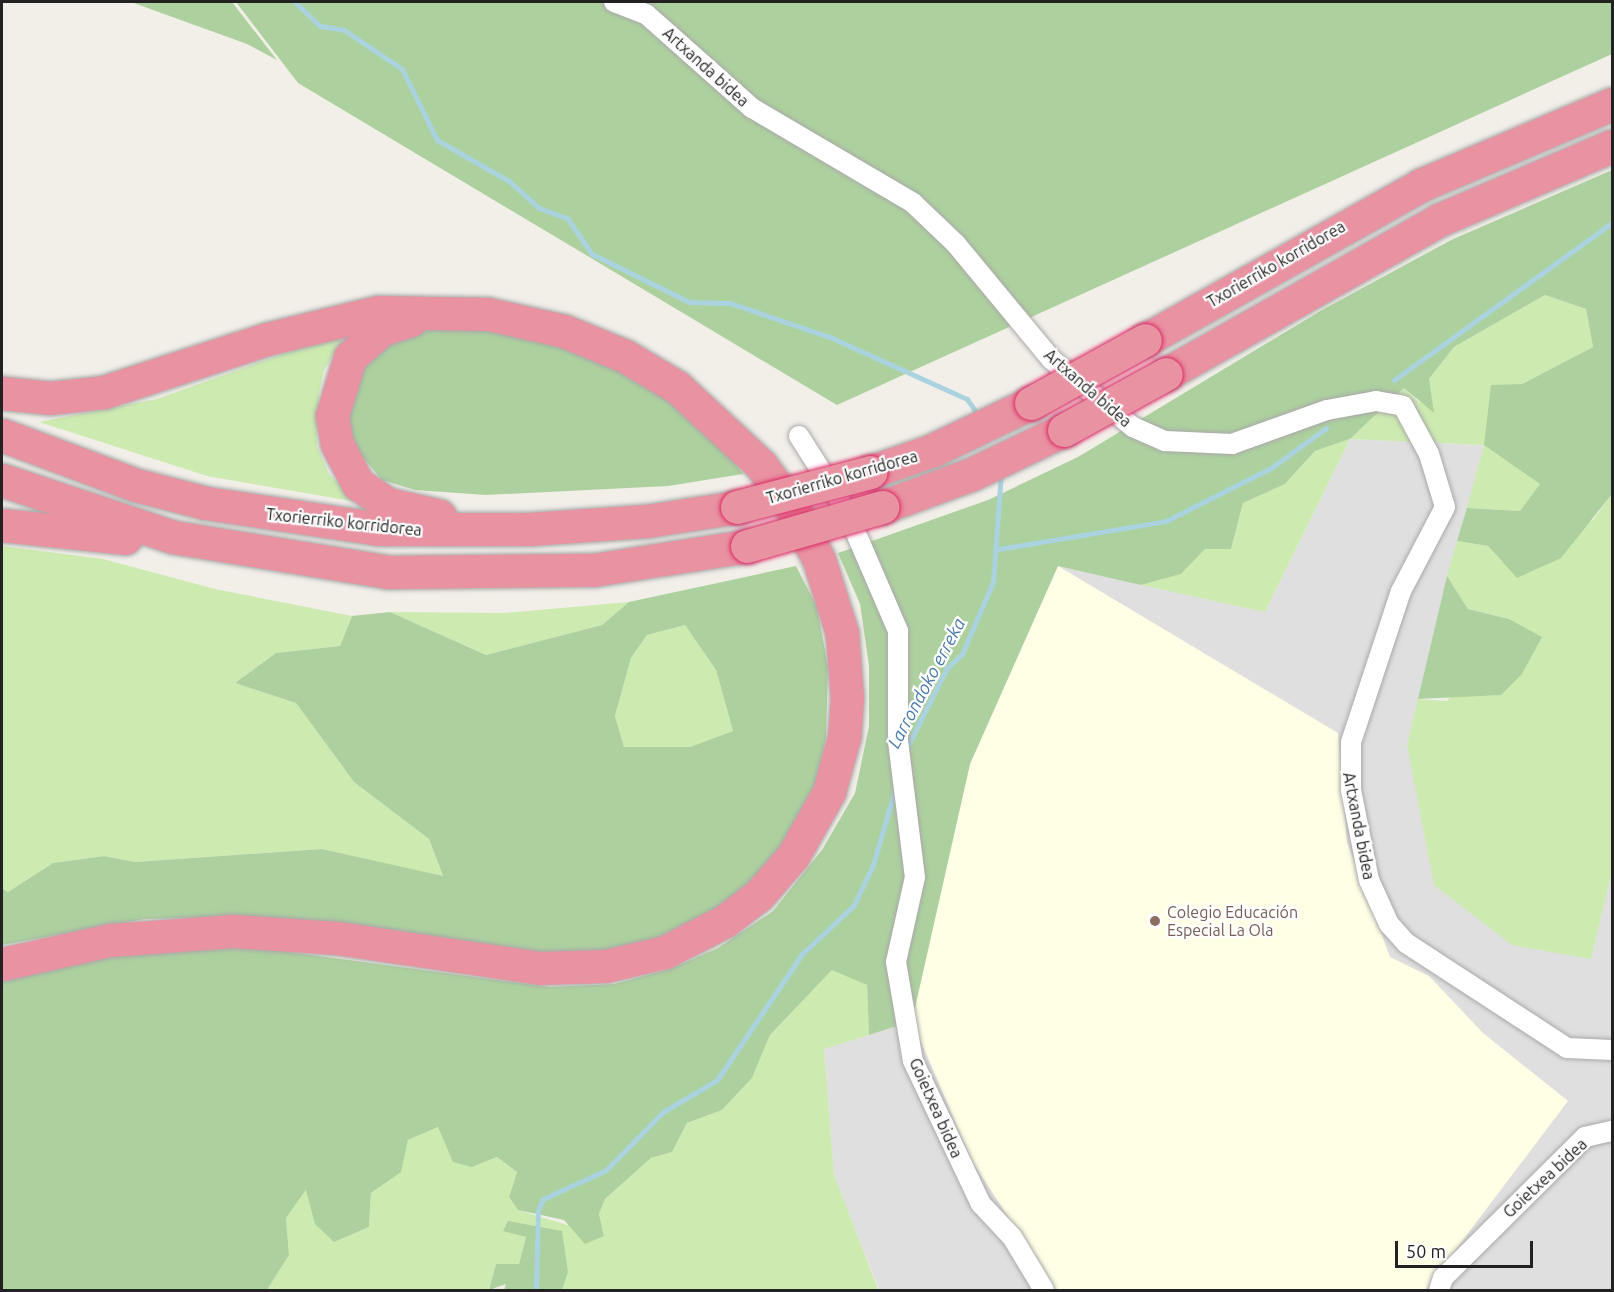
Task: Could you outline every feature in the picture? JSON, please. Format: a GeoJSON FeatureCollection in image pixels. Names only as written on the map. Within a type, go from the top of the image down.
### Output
{"type":"FeatureCollection","features":[{"type":"Feature","properties":{"kind":"highway","name":"Txorierriko korridorea"},"geometry":{"type":"LineString","coordinates":[[2,435],[136,485],[299,520],[437,532],[529,529],[647,521],[737,507],[933,450],[1145,340],[1411,189],[1612,104]]}},
{"type":"Feature","properties":{"kind":"highway"},"geometry":{"type":"LineString","coordinates":[[2,525],[222,548],[388,572],[496,574],[593,570],[747,546],[972,474],[1166,374],[1391,244],[1492,195],[1612,146]]}},
{"type":"Feature","properties":{"kind":"highway"},"geometry":{"type":"LineString","coordinates":[[2,393],[50,398],[104,392],[267,339],[378,312],[436,312],[545,326],[653,372],[733,435],[793,509],[835,604],[846,666],[839,760],[806,837],[759,895],[710,931],[665,952],[606,966],[518,966],[336,938],[233,931],[110,940],[2,964]]}},
{"type":"Feature","properties":{"kind":"highway"},"geometry":{"type":"LineString","coordinates":[[436,312],[381,330],[350,357],[334,396],[337,444],[358,484],[388,504],[421,514],[476,517],[529,529]]}},
{"type":"Feature","properties":{"kind":"highway"},"geometry":{"type":"LineString","coordinates":[[2,480],[134,526],[222,548]]}},
{"type":"Feature","properties":{"kind":"street","name":"Artxanda bidea"},"geometry":{"type":"LineString","coordinates":[[614,2],[646,14],[752,108],[913,203],[956,244],[1051,359],[1133,427],[1165,441],[1232,444],[1327,410],[1376,401],[1403,406],[1433,464],[1444,507],[1401,591],[1351,742],[1350,782],[1369,880],[1389,924],[1406,943],[1567,1048],[1612,1050]]}},
{"type":"Feature","properties":{"kind":"street","name":"Goietxea bidea"},"geometry":{"type":"LineString","coordinates":[[799,436],[865,550],[898,631],[898,741],[915,877],[896,962],[913,1061],[981,1204],[1012,1237],[1044,1290]]}},
{"type":"Feature","properties":{"kind":"street","name":"Goietxea bidea"},"geometry":{"type":"LineString","coordinates":[[1439,1290],[1443,1278],[1585,1137],[1612,1131]]}},
{"type":"Feature","properties":{"kind":"shaded area","name":"Colegio Educación Especial La Ola"},"geometry":{"type":"Polygon","coordinates":[[[1350,439],[1484,445],[1407,745],[1591,959],[1612,871],[1612,1290],[879,1290],[834,1176],[824,1049],[912,1021],[970,764],[1058,566],[1265,612],[1350,439]]]}},
{"type":"Feature","properties":{"kind":"shaded area","name":"Colegio Educación Especial La Ola"},"geometry":{"type":"Polygon","coordinates":[[[1058,566],[1338,733],[1347,842],[1390,957],[1429,976],[1483,1033],[1568,1101],[1425,1290],[1056,1290],[973,1163],[912,1021],[970,764],[1058,566]]]}},
{"type":"Feature","properties":{"kind":"green space"},"geometry":{"type":"Polygon","coordinates":[[[131,2],[232,2],[277,60],[247,44],[131,2]]]}},
{"type":"Feature","properties":{"kind":"green space"},"geometry":{"type":"Polygon","coordinates":[[[236,2],[1612,2],[1612,54],[837,405],[298,83],[236,2]]]}},
{"type":"Feature","properties":{"kind":"green space"},"geometry":{"type":"Polygon","coordinates":[[[1612,170],[1612,494],[1561,558],[1517,578],[1488,546],[1457,541],[1467,508],[1520,511],[1540,484],[1484,445],[1491,385],[1522,384],[1593,347],[1586,309],[1545,295],[1454,347],[1429,379],[1434,413],[1404,388],[1350,439],[1315,451],[1285,484],[1243,503],[1231,549],[1205,549],[1181,574],[1141,585],[1058,566],[970,764],[912,1021],[869,1035],[867,985],[832,970],[770,1035],[752,1078],[722,1110],[687,1123],[672,1152],[651,1158],[605,1199],[599,1214],[604,1236],[585,1244],[564,1220],[518,1210],[509,1197],[517,1172],[497,1157],[472,1167],[453,1162],[438,1127],[408,1140],[401,1172],[371,1193],[369,1227],[334,1242],[315,1224],[306,1190],[286,1218],[289,1255],[267,1290],[2,1290],[2,980],[155,947],[244,946],[550,987],[614,984],[670,969],[718,948],[773,911],[822,850],[855,793],[869,726],[869,666],[860,604],[838,553],[988,500],[1078,457],[1322,310],[1451,240],[1612,170]]]}},
{"type":"Feature","properties":{"kind":"green space"},"geometry":{"type":"Polygon","coordinates":[[[1545,295],[1586,309],[1593,347],[1522,384],[1485,445],[1541,483],[1520,511],[1467,508],[1484,445],[1350,439],[1404,388],[1420,403],[1429,379],[1454,347],[1545,295]]]}},
{"type":"Feature","properties":{"kind":"green space"},"geometry":{"type":"Polygon","coordinates":[[[452,326],[485,328],[586,352],[659,392],[719,442],[743,474],[668,486],[486,495],[415,490],[382,480],[354,447],[348,424],[356,380],[368,360],[401,335],[452,326]]]}},
{"type":"Feature","properties":{"kind":"green space"},"geometry":{"type":"Polygon","coordinates":[[[336,335],[342,341],[324,370],[319,393],[317,446],[329,474],[357,502],[207,476],[39,422],[157,399],[336,335]]]}},
{"type":"Feature","properties":{"kind":"green space"},"geometry":{"type":"Polygon","coordinates":[[[1350,439],[1265,612],[1141,585],[1181,574],[1205,549],[1231,549],[1243,503],[1285,484],[1315,451],[1350,439]]]}},
{"type":"Feature","properties":{"kind":"green space"},"geometry":{"type":"Polygon","coordinates":[[[1612,494],[1612,871],[1591,959],[1512,945],[1434,885],[1407,745],[1418,699],[1447,701],[1509,619],[1468,609],[1447,576],[1457,541],[1488,546],[1502,562],[1593,520],[1612,494]]]}},
{"type":"Feature","properties":{"kind":"green space"},"geometry":{"type":"Polygon","coordinates":[[[2,546],[103,559],[215,589],[352,616],[340,646],[276,653],[235,683],[296,703],[354,782],[429,839],[443,877],[322,849],[135,862],[104,856],[53,863],[8,892],[2,888],[2,546]]]}},
{"type":"Feature","properties":{"kind":"green space"},"geometry":{"type":"Polygon","coordinates":[[[796,566],[817,607],[828,667],[826,737],[815,793],[791,836],[731,902],[645,944],[561,959],[226,917],[145,919],[2,945],[2,888],[8,892],[53,863],[104,856],[135,862],[322,849],[443,876],[429,839],[354,782],[296,703],[235,683],[276,653],[340,646],[352,616],[390,612],[486,655],[602,625],[629,602],[796,566]],[[685,625],[647,635],[631,658],[615,716],[624,747],[690,747],[733,731],[716,670],[685,625]]]}},
{"type":"Feature","properties":{"kind":"green space"},"geometry":{"type":"Polygon","coordinates":[[[1447,576],[1468,609],[1509,619],[1542,637],[1522,674],[1501,695],[1418,699],[1447,576]]]}},
{"type":"Feature","properties":{"kind":"green space"},"geometry":{"type":"Polygon","coordinates":[[[629,602],[602,625],[486,655],[390,612],[504,613],[629,602]]]}},
{"type":"Feature","properties":{"kind":"green space"},"geometry":{"type":"Polygon","coordinates":[[[685,625],[716,670],[733,731],[690,747],[624,747],[615,716],[631,658],[647,635],[685,625]]]}},
{"type":"Feature","properties":{"kind":"green space"},"geometry":{"type":"Polygon","coordinates":[[[833,969],[867,985],[869,1035],[824,1049],[834,1175],[878,1289],[899,1290],[562,1290],[565,1255],[526,1237],[519,1264],[496,1264],[489,1290],[267,1290],[289,1255],[286,1218],[307,1189],[334,1242],[369,1227],[371,1193],[400,1172],[408,1140],[438,1127],[472,1167],[497,1157],[517,1172],[509,1197],[518,1210],[604,1236],[599,1214],[605,1199],[651,1158],[672,1152],[687,1123],[722,1110],[752,1078],[770,1035],[833,969]]]}},
{"type":"Feature","properties":{"kind":"green space"},"geometry":{"type":"Polygon","coordinates":[[[508,1221],[562,1231],[568,1272],[562,1290],[504,1290],[506,1284],[489,1290],[496,1264],[519,1264],[526,1237],[503,1231],[508,1221]]]}},
{"type":"Feature","properties":{"kind":"waterway","name":"Larrondoko erreka"},"geometry":{"type":"LineString","coordinates":[[295,2],[320,26],[344,30],[402,69],[437,140],[509,181],[539,208],[567,218],[592,254],[689,302],[730,303],[832,338],[967,399],[978,415]]}},
{"type":"Feature","properties":{"kind":"waterway"},"geometry":{"type":"LineString","coordinates":[[1394,380],[1612,223]]}},
{"type":"Feature","properties":{"kind":"waterway"},"geometry":{"type":"LineString","coordinates":[[999,549],[1166,521],[1271,468],[1326,428]]}},
{"type":"Feature","properties":{"kind":"waterway","name":"Larrondoko erreka"},"geometry":{"type":"LineString","coordinates":[[906,749],[947,668],[962,654],[993,582],[1001,473]]}},
{"type":"Feature","properties":{"kind":"waterway","name":"Larrondoko erreka"},"geometry":{"type":"LineString","coordinates":[[536,1290],[538,1210],[543,1199],[606,1170],[663,1112],[717,1080],[802,954],[854,905],[873,865],[896,786]]}},
{"type":"Feature","properties":{"kind":"place","name":"Colegio Educación Especial La Ola"},"geometry":{"type":"Point","coordinates":[1155,921]}}]}
